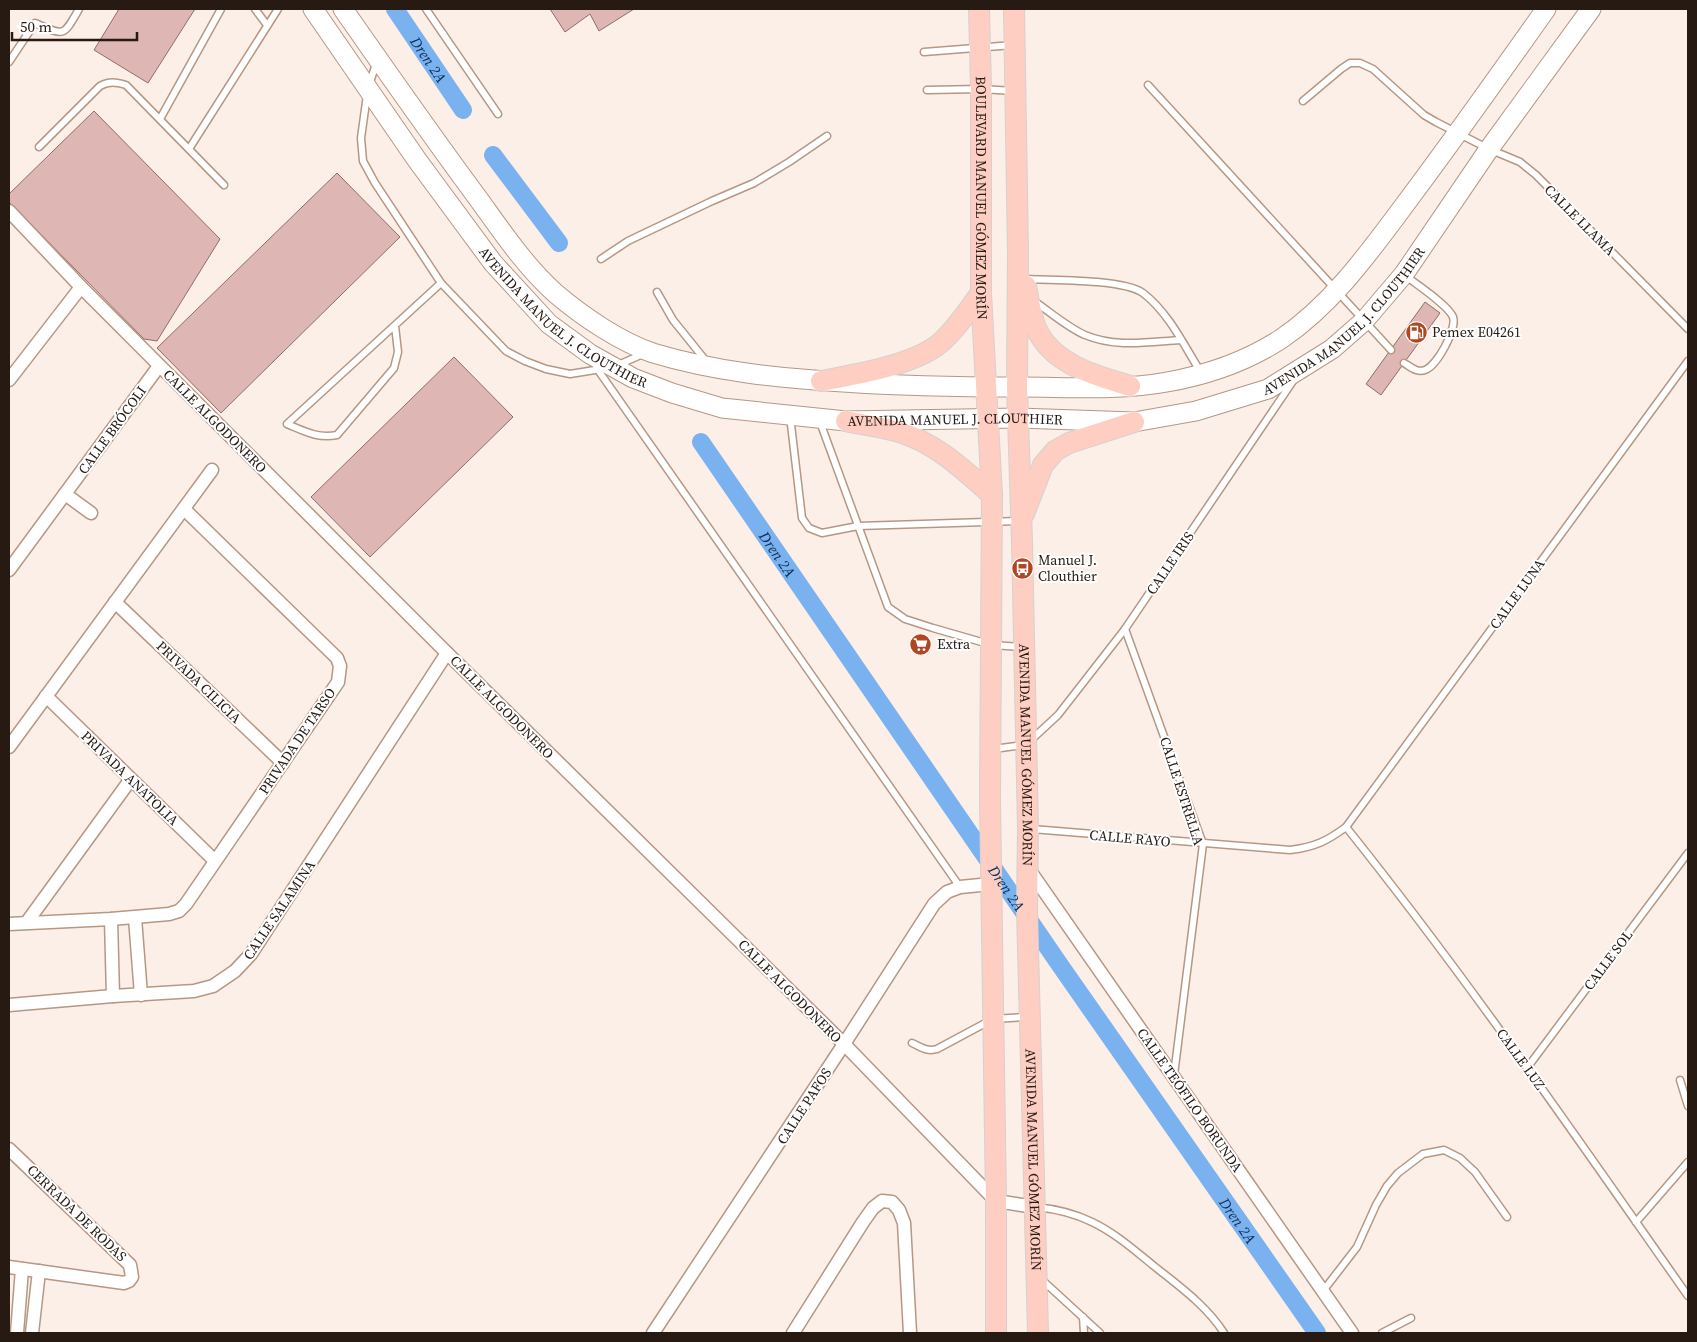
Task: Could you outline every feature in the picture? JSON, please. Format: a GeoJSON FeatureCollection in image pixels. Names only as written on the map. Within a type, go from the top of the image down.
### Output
{"type":"FeatureCollection","features":[{"type":"Feature","properties":{"kind":"main road","name":"AVENIDA MANUEL J. CLOUTHIER"},"geometry":{"type":"LineString","coordinates":[[314,9],[417,160],[493,263],[549,324],[606,368],[672,393],[722,408],[846,421],[1018,418],[1134,422],[1196,411],[1268,389],[1332,349],[1364,321],[1404,274],[1489,149],[1591,9]]}},
{"type":"Feature","properties":{"kind":"main road","name":"AVENIDA MANUEL J. CLOUTHIER"},"geometry":{"type":"LineString","coordinates":[[343,9],[439,146],[524,261],[555,293],[617,336],[649,351],[712,368],[747,374],[821,381],[911,386],[987,387],[1130,386],[1164,383],[1202,374],[1244,360],[1281,339],[1312,314],[1337,289],[1374,246],[1546,9]]}},
{"type":"Feature","properties":{"kind":"main road","name":"BOULEVARD MANUEL GÓMEZ MORÍN"},"geometry":{"type":"LineString","coordinates":[[979,9],[981,293],[987,387]]}},
{"type":"Feature","properties":{"kind":"main road"},"geometry":{"type":"LineString","coordinates":[[1014,9],[1018,253],[1017,387]]}},
{"type":"Feature","properties":{"kind":"main road"},"geometry":{"type":"LineString","coordinates":[[1018,253],[1038,333],[1049,348],[1091,374],[1130,386]]}},
{"type":"Feature","properties":{"kind":"main road"},"geometry":{"type":"LineString","coordinates":[[821,381],[868,372],[925,353],[940,344],[981,293]]}},
{"type":"Feature","properties":{"kind":"main road"},"geometry":{"type":"LineString","coordinates":[[987,387],[992,495],[990,799],[996,1333]]}},
{"type":"Feature","properties":{"kind":"main road","name":"AVENIDA MANUEL GÓMEZ MORÍN"},"geometry":{"type":"LineString","coordinates":[[1017,387],[1028,829],[1027,909],[1038,1333]]}},
{"type":"Feature","properties":{"kind":"main road"},"geometry":{"type":"LineString","coordinates":[[846,421],[899,432],[923,442],[958,465],[992,495]]}},
{"type":"Feature","properties":{"kind":"main road"},"geometry":{"type":"LineString","coordinates":[[1021,520],[1044,465],[1055,451],[1069,443],[1134,422]]}},
{"type":"Feature","properties":{"kind":"street","name":"CALLE ALGODONERO"},"geometry":{"type":"LineString","coordinates":[[9,212],[159,366],[447,653],[844,1044],[996,1201]]}},
{"type":"Feature","properties":{"kind":"street"},"geometry":{"type":"LineString","coordinates":[[9,380],[81,287]]}},
{"type":"Feature","properties":{"kind":"street","name":"CALLE BRÓCOLI"},"geometry":{"type":"LineString","coordinates":[[9,570],[159,366]]}},
{"type":"Feature","properties":{"kind":"street"},"geometry":{"type":"LineString","coordinates":[[9,748],[212,470]]}},
{"type":"Feature","properties":{"kind":"street"},"geometry":{"type":"LineString","coordinates":[[65,494],[91,513]]}},
{"type":"Feature","properties":{"kind":"street","name":"PRIVADA DE TARSO"},"geometry":{"type":"LineString","coordinates":[[9,924],[135,918],[179,911],[186,904],[338,682],[340,666],[337,658],[184,509]]}},
{"type":"Feature","properties":{"kind":"street","name":"PRIVADA CILICIA"},"geometry":{"type":"LineString","coordinates":[[115,602],[283,763]]}},
{"type":"Feature","properties":{"kind":"street","name":"CALLE SALAMINA"},"geometry":{"type":"LineString","coordinates":[[9,1005],[194,991],[213,986],[235,971],[251,954],[447,653]]}},
{"type":"Feature","properties":{"kind":"street","name":"PRIVADA ANATOLIA"},"geometry":{"type":"LineString","coordinates":[[46,696],[215,861]]}},
{"type":"Feature","properties":{"kind":"street"},"geometry":{"type":"LineString","coordinates":[[27,922],[131,779]]}},
{"type":"Feature","properties":{"kind":"street","name":"CALLE TEÓFILO BORUNDA"},"geometry":{"type":"LineString","coordinates":[[1028,868],[1352,1333]]}},
{"type":"Feature","properties":{"kind":"street","name":"CALLE PAFOS"},"geometry":{"type":"LineString","coordinates":[[653,1333],[934,904],[947,892],[991,875]]}},
{"type":"Feature","properties":{"kind":"street"},"geometry":{"type":"LineString","coordinates":[[135,918],[141,994]]}},
{"type":"Feature","properties":{"kind":"street"},"geometry":{"type":"LineString","coordinates":[[110,919],[113,996]]}},
{"type":"Feature","properties":{"kind":"street","name":"CERRADA DE RODAS"},"geometry":{"type":"LineString","coordinates":[[9,1149],[130,1265],[132,1277],[124,1283],[9,1267]]}},
{"type":"Feature","properties":{"kind":"street"},"geometry":{"type":"LineString","coordinates":[[793,1333],[873,1208],[882,1201],[892,1202],[899,1210],[904,1223],[910,1333]]}},
{"type":"Feature","properties":{"kind":"street"},"geometry":{"type":"LineString","coordinates":[[996,1201],[1035,1207]]}},
{"type":"Feature","properties":{"kind":"street"},"geometry":{"type":"LineString","coordinates":[[17,1333],[22,1269]]}},
{"type":"Feature","properties":{"kind":"street"},"geometry":{"type":"LineString","coordinates":[[32,1333],[39,1271]]}},
{"type":"Feature","properties":{"kind":"lane"},"geometry":{"type":"LineString","coordinates":[[9,62],[35,23],[58,32],[63,32],[68,28],[79,9]]}},
{"type":"Feature","properties":{"kind":"lane"},"geometry":{"type":"LineString","coordinates":[[160,119],[221,9]]}},
{"type":"Feature","properties":{"kind":"lane"},"geometry":{"type":"LineString","coordinates":[[255,9],[267,25]]}},
{"type":"Feature","properties":{"kind":"lane"},"geometry":{"type":"LineString","coordinates":[[190,149],[278,9]]}},
{"type":"Feature","properties":{"kind":"lane"},"geometry":{"type":"LineString","coordinates":[[426,9],[498,114]]}},
{"type":"Feature","properties":{"kind":"lane"},"geometry":{"type":"LineString","coordinates":[[924,52],[1015,45]]}},
{"type":"Feature","properties":{"kind":"lane"},"geometry":{"type":"LineString","coordinates":[[378,58],[368,88],[361,138],[364,161],[375,183],[441,283],[506,351],[546,369],[570,374],[606,368],[649,351]]}},
{"type":"Feature","properties":{"kind":"lane","name":"CALLE LLAMA"},"geometry":{"type":"LineString","coordinates":[[1302,101],[1350,63],[1360,63],[1373,69],[1424,115],[1489,149],[1520,162],[1536,175],[1688,329]]}},
{"type":"Feature","properties":{"kind":"lane"},"geometry":{"type":"LineString","coordinates":[[39,147],[100,86],[108,82],[117,82],[126,85],[224,185]]}},
{"type":"Feature","properties":{"kind":"lane"},"geometry":{"type":"LineString","coordinates":[[1148,85],[1391,350]]}},
{"type":"Feature","properties":{"kind":"lane"},"geometry":{"type":"LineString","coordinates":[[927,90],[980,89],[1015,92]]}},
{"type":"Feature","properties":{"kind":"lane"},"geometry":{"type":"LineString","coordinates":[[600,259],[628,241],[754,183],[789,162],[826,136]]}},
{"type":"Feature","properties":{"kind":"lane"},"geometry":{"type":"LineString","coordinates":[[1404,274],[1448,309],[1453,318],[1454,326],[1450,337],[1433,365],[1426,370],[1419,371],[1404,363]]}},
{"type":"Feature","properties":{"kind":"lane"},"geometry":{"type":"LineString","coordinates":[[395,326],[398,352],[394,368],[337,436],[325,437],[314,435],[287,424],[441,283]]}},
{"type":"Feature","properties":{"kind":"lane"},"geometry":{"type":"LineString","coordinates":[[1026,288],[1125,286],[1142,293],[1160,311],[1202,374]]}},
{"type":"Feature","properties":{"kind":"lane"},"geometry":{"type":"LineString","coordinates":[[1026,288],[1072,328],[1097,339],[1129,344],[1181,340]]}},
{"type":"Feature","properties":{"kind":"lane"},"geometry":{"type":"LineString","coordinates":[[657,292],[673,320],[712,368]]}},
{"type":"Feature","properties":{"kind":"lane","name":"CALLE LUNA"},"geometry":{"type":"LineString","coordinates":[[1346,827],[1688,361]]}},
{"type":"Feature","properties":{"kind":"lane"},"geometry":{"type":"LineString","coordinates":[[606,368],[960,887]]}},
{"type":"Feature","properties":{"kind":"lane","name":"CALLE IRIS"},"geometry":{"type":"LineString","coordinates":[[1026,745],[1058,715],[1125,629],[1300,370]]}},
{"type":"Feature","properties":{"kind":"lane"},"geometry":{"type":"LineString","coordinates":[[790,415],[802,518],[809,528],[822,532],[858,526],[1021,520]]}},
{"type":"Feature","properties":{"kind":"lane"},"geometry":{"type":"LineString","coordinates":[[819,418],[888,607],[905,619],[992,645],[1024,647]]}},
{"type":"Feature","properties":{"kind":"lane","name":"CALLE ESTRELLA"},"geometry":{"type":"LineString","coordinates":[[1125,629],[1202,844],[1174,1077]]}},
{"type":"Feature","properties":{"kind":"lane"},"geometry":{"type":"LineString","coordinates":[[991,750],[1026,745]]}},
{"type":"Feature","properties":{"kind":"lane","name":"CALLE RAYO"},"geometry":{"type":"LineString","coordinates":[[1028,829],[1290,850],[1309,848],[1327,841],[1346,827]]}},
{"type":"Feature","properties":{"kind":"lane","name":"CALLE LUZ"},"geometry":{"type":"LineString","coordinates":[[1346,827],[1385,875],[1527,1068],[1688,1296]]}},
{"type":"Feature","properties":{"kind":"lane","name":"CALLE SOL"},"geometry":{"type":"LineString","coordinates":[[1527,1068],[1688,853]]}},
{"type":"Feature","properties":{"kind":"lane"},"geometry":{"type":"LineString","coordinates":[[912,1043],[925,1050],[937,1049],[993,1019],[1030,1016]]}},
{"type":"Feature","properties":{"kind":"lane"},"geometry":{"type":"LineString","coordinates":[[1680,1080],[1688,1106]]}},
{"type":"Feature","properties":{"kind":"lane"},"geometry":{"type":"LineString","coordinates":[[1323,1291],[1357,1247],[1387,1186],[1398,1172],[1424,1154],[1444,1150],[1460,1158],[1475,1172],[1507,1217]]}},
{"type":"Feature","properties":{"kind":"lane"},"geometry":{"type":"LineString","coordinates":[[1636,1222],[1688,1162]]}},
{"type":"Feature","properties":{"kind":"lane"},"geometry":{"type":"LineString","coordinates":[[1035,1207],[1057,1209],[1075,1214],[1112,1232],[1198,1302],[1224,1333]]}},
{"type":"Feature","properties":{"kind":"lane"},"geometry":{"type":"LineString","coordinates":[[1036,1274],[1100,1333]]}},
{"type":"Feature","properties":{"kind":"lane"},"geometry":{"type":"LineString","coordinates":[[1083,1317],[1084,1333]]}},
{"type":"Feature","properties":{"kind":"lane"},"geometry":{"type":"LineString","coordinates":[[1382,1333],[1411,1318]]}},
{"type":"Feature","properties":{"kind":"building"},"geometry":{"type":"Polygon","coordinates":[[[119,9],[195,9],[148,83],[94,50],[119,9]]]}},
{"type":"Feature","properties":{"kind":"building"},"geometry":{"type":"Polygon","coordinates":[[[550,9],[634,9],[599,31],[590,14],[565,32],[550,9]]]}},
{"type":"Feature","properties":{"kind":"building"},"geometry":{"type":"Polygon","coordinates":[[[94,111],[220,239],[157,341],[144,339],[9,202],[9,194],[94,111]]]}},
{"type":"Feature","properties":{"kind":"building"},"geometry":{"type":"Polygon","coordinates":[[[337,173],[400,237],[221,413],[157,348],[337,173]]]}},
{"type":"Feature","properties":{"kind":"building","name":"Pemex E04261"},"geometry":{"type":"Polygon","coordinates":[[[1425,302],[1440,313],[1381,395],[1366,384],[1425,302]]]}},
{"type":"Feature","properties":{"kind":"building"},"geometry":{"type":"Polygon","coordinates":[[[454,357],[513,417],[370,557],[311,497],[454,357]]]}},
{"type":"Feature","properties":{"kind":"waterway","name":"Dren 2A"},"geometry":{"type":"LineString","coordinates":[[395,9],[463,110]]}},
{"type":"Feature","properties":{"kind":"waterway","name":"Dren 2A"},"geometry":{"type":"LineString","coordinates":[[493,155],[559,243]]}},
{"type":"Feature","properties":{"kind":"waterway","name":"Dren 2A"},"geometry":{"type":"LineString","coordinates":[[701,442],[1062,968],[1317,1333]]}},
{"type":"Feature","properties":{"kind":"place","name":"Pemex E04261"},"geometry":{"type":"Point","coordinates":[1416,332]}},
{"type":"Feature","properties":{"kind":"place","name":"Manuel J. Clouthier"},"geometry":{"type":"Point","coordinates":[1022,568]}},
{"type":"Feature","properties":{"kind":"place","name":"Extra"},"geometry":{"type":"Point","coordinates":[921,644]}}]}
